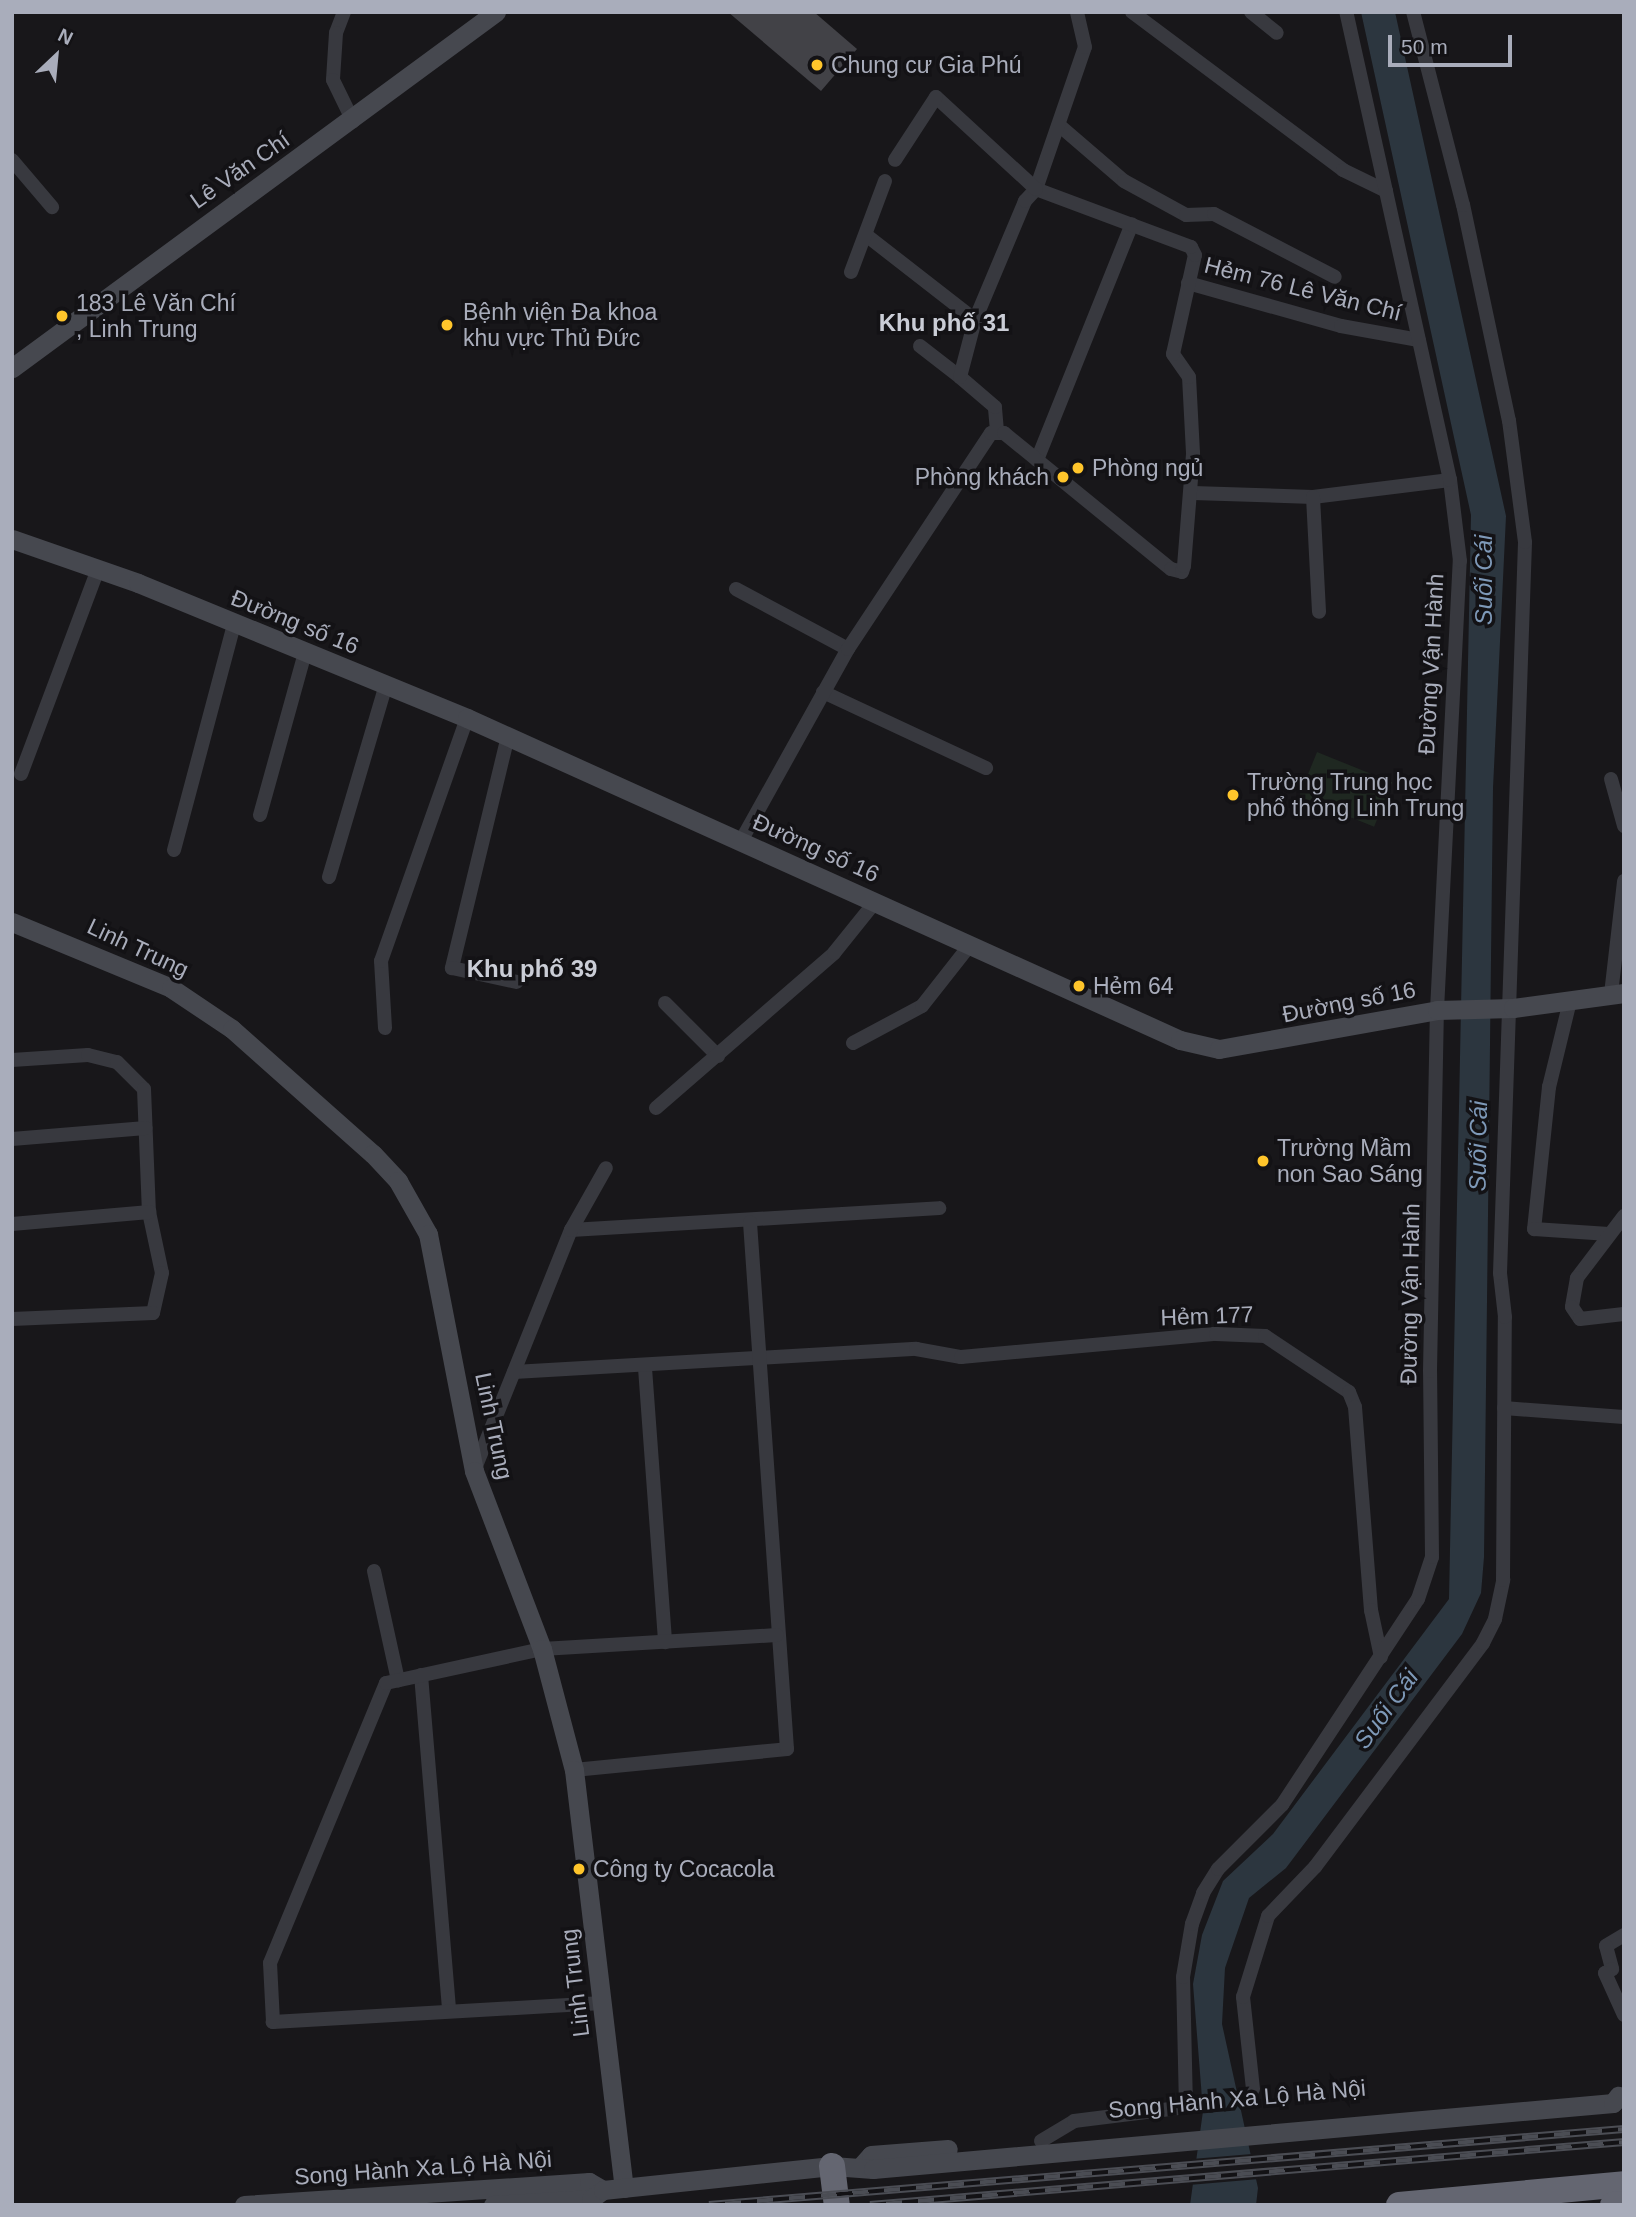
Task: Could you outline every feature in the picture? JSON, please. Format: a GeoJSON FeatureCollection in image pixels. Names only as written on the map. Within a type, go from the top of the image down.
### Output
{"type":"FeatureCollection","features":[{"type":"Feature","properties":{"kind":"highway"},"geometry":{"type":"LineString","coordinates":[[832,2166],[837,2205]]}},
{"type":"Feature","properties":{"kind":"highway"},"geometry":{"type":"LineString","coordinates":[[1399,2205],[1624,2183]]}},
{"type":"Feature","properties":{"kind":"highway"},"geometry":{"type":"LineString","coordinates":[[1613,2205],[1624,2204]]}},
{"type":"Feature","properties":{"kind":"street"},"geometry":{"type":"LineString","coordinates":[[344,12],[336,33],[333,80],[353,121]]}},
{"type":"Feature","properties":{"kind":"street","name":"Lê Văn Chí"},"geometry":{"type":"LineString","coordinates":[[12,368],[353,121],[496,12]]}},
{"type":"Feature","properties":{"kind":"street"},"geometry":{"type":"LineString","coordinates":[[960,377],[975,320],[1025,201],[1036,189],[1060,126],[1085,47],[1077,12]]}},
{"type":"Feature","properties":{"kind":"street"},"geometry":{"type":"LineString","coordinates":[[1132,12],[1343,170],[1386,191]]}},
{"type":"Feature","properties":{"kind":"street"},"geometry":{"type":"LineString","coordinates":[[1251,12],[1277,33]]}},
{"type":"Feature","properties":{"kind":"street","name":"Đường Vận Hành"},"geometry":{"type":"LineString","coordinates":[[1041,2141],[1074,2121],[1186,2107],[1184,1977],[1192,1924],[1203,1893],[1218,1869],[1282,1805],[1418,1599],[1432,1557],[1430,1371],[1446,1009],[1460,561],[1450,480],[1346,12]]}},
{"type":"Feature","properties":{"kind":"street"},"geometry":{"type":"LineString","coordinates":[[1253,2089],[1243,1997],[1268,1916],[1315,1867],[1431,1717],[1495,1619],[1503,1580],[1504,1408],[1500,1273],[1505,1008],[1525,542],[1509,421],[1463,205],[1413,12]]}},
{"type":"Feature","properties":{"kind":"street"},"geometry":{"type":"LineString","coordinates":[[895,160],[936,97],[1036,189]]}},
{"type":"Feature","properties":{"kind":"street"},"geometry":{"type":"LineString","coordinates":[[1060,126],[1124,181],[1186,215],[1214,214],[1243,234],[1335,277]]}},
{"type":"Feature","properties":{"kind":"street"},"geometry":{"type":"LineString","coordinates":[[12,160],[52,207]]}},
{"type":"Feature","properties":{"kind":"street"},"geometry":{"type":"LineString","coordinates":[[851,272],[885,181]]}},
{"type":"Feature","properties":{"kind":"street","name":"Hẻm 76 Lê Văn Chí"},"geometry":{"type":"LineString","coordinates":[[1036,189],[1191,247],[1188,283],[1306,318],[1419,340]]}},
{"type":"Feature","properties":{"kind":"street"},"geometry":{"type":"LineString","coordinates":[[1037,460],[1132,224]]}},
{"type":"Feature","properties":{"kind":"street"},"geometry":{"type":"LineString","coordinates":[[866,235],[975,320]]}},
{"type":"Feature","properties":{"kind":"street"},"geometry":{"type":"LineString","coordinates":[[920,346],[995,407],[997,431],[1178,572],[1184,566],[1193,493],[1189,377],[1173,354],[1188,283]]}},
{"type":"Feature","properties":{"kind":"street"},"geometry":{"type":"LineString","coordinates":[[741,841],[848,649],[978,450],[997,431]]}},
{"type":"Feature","properties":{"kind":"street"},"geometry":{"type":"LineString","coordinates":[[1193,493],[1313,497],[1450,480]]}},
{"type":"Feature","properties":{"kind":"street"},"geometry":{"type":"LineString","coordinates":[[1313,497],[1319,612]]}},
{"type":"Feature","properties":{"kind":"street","name":"Đường số 16"},"geometry":{"type":"LineString","coordinates":[[12,539],[98,569],[467,718],[1180,1040],[1219,1049],[1446,1009],[1505,1008],[1617,994]]}},
{"type":"Feature","properties":{"kind":"street"},"geometry":{"type":"LineString","coordinates":[[21,774],[98,569]]}},
{"type":"Feature","properties":{"kind":"street"},"geometry":{"type":"LineString","coordinates":[[736,589],[848,649]]}},
{"type":"Feature","properties":{"kind":"street"},"geometry":{"type":"LineString","coordinates":[[174,850],[234,624]]}},
{"type":"Feature","properties":{"kind":"street"},"geometry":{"type":"LineString","coordinates":[[260,815],[305,653]]}},
{"type":"Feature","properties":{"kind":"street"},"geometry":{"type":"LineString","coordinates":[[328,877],[386,685]]}},
{"type":"Feature","properties":{"kind":"street"},"geometry":{"type":"LineString","coordinates":[[823,692],[986,768]]}},
{"type":"Feature","properties":{"kind":"street"},"geometry":{"type":"LineString","coordinates":[[385,1028],[381,961],[467,718]]}},
{"type":"Feature","properties":{"kind":"street"},"geometry":{"type":"LineString","coordinates":[[508,736],[452,968],[517,982]]}},
{"type":"Feature","properties":{"kind":"street"},"geometry":{"type":"LineString","coordinates":[[1612,779],[1624,826]]}},
{"type":"Feature","properties":{"kind":"street"},"geometry":{"type":"LineString","coordinates":[[1617,994],[1624,881]]}},
{"type":"Feature","properties":{"kind":"street"},"geometry":{"type":"LineString","coordinates":[[656,1108],[834,953],[875,902]]}},
{"type":"Feature","properties":{"kind":"street","name":"Linh Trung"},"geometry":{"type":"LineString","coordinates":[[12,922],[136,971],[203,1007],[310,1094],[398,1181],[428,1234],[438,1266],[474,1471],[542,1650],[573,1770],[624,2188]]}},
{"type":"Feature","properties":{"kind":"street"},"geometry":{"type":"LineString","coordinates":[[853,1043],[922,1006],[970,945]]}},
{"type":"Feature","properties":{"kind":"street"},"geometry":{"type":"LineString","coordinates":[[1570,1001],[1549,1087],[1534,1229],[1609,1234]]}},
{"type":"Feature","properties":{"kind":"street"},"geometry":{"type":"LineString","coordinates":[[665,1003],[718,1056]]}},
{"type":"Feature","properties":{"kind":"street"},"geometry":{"type":"LineString","coordinates":[[12,1060],[88,1055],[117,1062],[144,1088],[149,1212],[162,1273],[153,1313],[12,1319]]}},
{"type":"Feature","properties":{"kind":"street"},"geometry":{"type":"LineString","coordinates":[[12,1139],[146,1128]]}},
{"type":"Feature","properties":{"kind":"street"},"geometry":{"type":"LineString","coordinates":[[474,1471],[571,1230],[606,1168]]}},
{"type":"Feature","properties":{"kind":"street"},"geometry":{"type":"LineString","coordinates":[[571,1230],[750,1223],[939,1208]]}},
{"type":"Feature","properties":{"kind":"street"},"geometry":{"type":"LineString","coordinates":[[12,1224],[149,1212]]}},
{"type":"Feature","properties":{"kind":"street"},"geometry":{"type":"LineString","coordinates":[[1624,1216],[1574,1284],[1573,1315],[1624,1314]]}},
{"type":"Feature","properties":{"kind":"street"},"geometry":{"type":"LineString","coordinates":[[573,1770],[787,1749],[750,1223]]}},
{"type":"Feature","properties":{"kind":"street","name":"Hẻm 177"},"geometry":{"type":"LineString","coordinates":[[514,1372],[759,1362],[909,1350],[961,1357],[1216,1334],[1265,1336],[1279,1342],[1349,1392],[1355,1407],[1371,1610],[1381,1657]]}},
{"type":"Feature","properties":{"kind":"street"},"geometry":{"type":"LineString","coordinates":[[645,1368],[665,1642]]}},
{"type":"Feature","properties":{"kind":"street"},"geometry":{"type":"LineString","coordinates":[[1504,1408],[1624,1418]]}},
{"type":"Feature","properties":{"kind":"street"},"geometry":{"type":"LineString","coordinates":[[374,1571],[398,1680]]}},
{"type":"Feature","properties":{"kind":"street"},"geometry":{"type":"LineString","coordinates":[[602,2003],[273,2022],[270,1963],[386,1683],[542,1650],[778,1635]]}},
{"type":"Feature","properties":{"kind":"street"},"geometry":{"type":"LineString","coordinates":[[421,1675],[449,2010]]}},
{"type":"Feature","properties":{"kind":"street"},"geometry":{"type":"LineString","coordinates":[[1624,1935],[1606,1946],[1612,1969],[1605,1973],[1624,2015]]}},
{"type":"Feature","properties":{"kind":"street","name":"Song Hành Xa Lộ Hà Nội"},"geometry":{"type":"LineString","coordinates":[[494,2205],[591,2199],[603,2190],[832,2166],[863,2165],[873,2169],[1151,2138],[1613,2103],[1621,2096]]}},
{"type":"Feature","properties":{"kind":"street","name":"Song Hành Xa Lộ Hà Nội"},"geometry":{"type":"LineString","coordinates":[[863,2165],[871,2155],[1041,2141],[1151,2138]]}},
{"type":"Feature","properties":{"kind":"street","name":"Song Hành Xa Lộ Hà Nội"},"geometry":{"type":"LineString","coordinates":[[244,2205],[589,2182],[603,2190]]}},
{"type":"Feature","properties":{"kind":"shaded area"},"geometry":{"type":"Polygon","coordinates":[[[1317,752],[1392,782],[1374,827],[1299,797],[1317,752]]]}},
{"type":"Feature","properties":{"kind":"water","name":"Suối Cái"},"geometry":{"type":"Polygon","coordinates":[[[1361,12],[1395,12],[1506,516],[1493,788],[1484,1557],[1481,1593],[1462,1634],[1286,1868],[1249,1898],[1225,1968],[1222,2024],[1258,2188],[1256,2205],[1190,2205],[1203,2111],[1193,1984],[1202,1935],[1223,1881],[1273,1834],[1449,1599],[1471,515],[1361,12]]]}},
{"type":"Feature","properties":{"kind":"pier"},"geometry":{"type":"Polygon","coordinates":[[[1252,2154],[1259,2179],[1189,2185],[1192,2159],[1252,2154]]]}},
{"type":"Feature","properties":{"kind":"building","name":"Chung cư Gia Phú"},"geometry":{"type":"Polygon","coordinates":[[[728,12],[814,12],[857,49],[821,91],[728,12]]]}},
{"type":"Feature","properties":{"kind":"railway"},"geometry":{"type":"LineString","coordinates":[[709,2205],[1624,2129]]}},
{"type":"Feature","properties":{"kind":"railway"},"geometry":{"type":"LineString","coordinates":[[870,2205],[1624,2142]]}},
{"type":"Feature","properties":{"kind":"place","name":"Chung cư Gia Phú"},"geometry":{"type":"Point","coordinates":[817,65]}},
{"type":"Feature","properties":{"kind":"place","name":"183 Lê Văn Chí , Linh Trung"},"geometry":{"type":"Point","coordinates":[62,316]}},
{"type":"Feature","properties":{"kind":"place","name":"Bệnh viện Đa khoa khu vực Thủ Đức"},"geometry":{"type":"Point","coordinates":[447,325]}},
{"type":"Feature","properties":{"kind":"place","name":"Phòng ngủ"},"geometry":{"type":"Point","coordinates":[1078,468]}},
{"type":"Feature","properties":{"kind":"place","name":"Phòng khách"},"geometry":{"type":"Point","coordinates":[1063,477]}},
{"type":"Feature","properties":{"kind":"place","name":"Trường Trung học phổ thông Linh Trung"},"geometry":{"type":"Point","coordinates":[1233,795]}},
{"type":"Feature","properties":{"kind":"place","name":"Hẻm 64"},"geometry":{"type":"Point","coordinates":[1079,986]}},
{"type":"Feature","properties":{"kind":"place","name":"Trường Mầm non Sao Sáng"},"geometry":{"type":"Point","coordinates":[1263,1161]}},
{"type":"Feature","properties":{"kind":"place","name":"Công ty Cocacola"},"geometry":{"type":"Point","coordinates":[579,1869]}},
{"type":"Feature","properties":{"kind":"district","name":"Khu phố 31"},"geometry":{"type":"Point","coordinates":[944,323]}},
{"type":"Feature","properties":{"kind":"district","name":"Khu phố 39"},"geometry":{"type":"Point","coordinates":[532,969]}}]}
